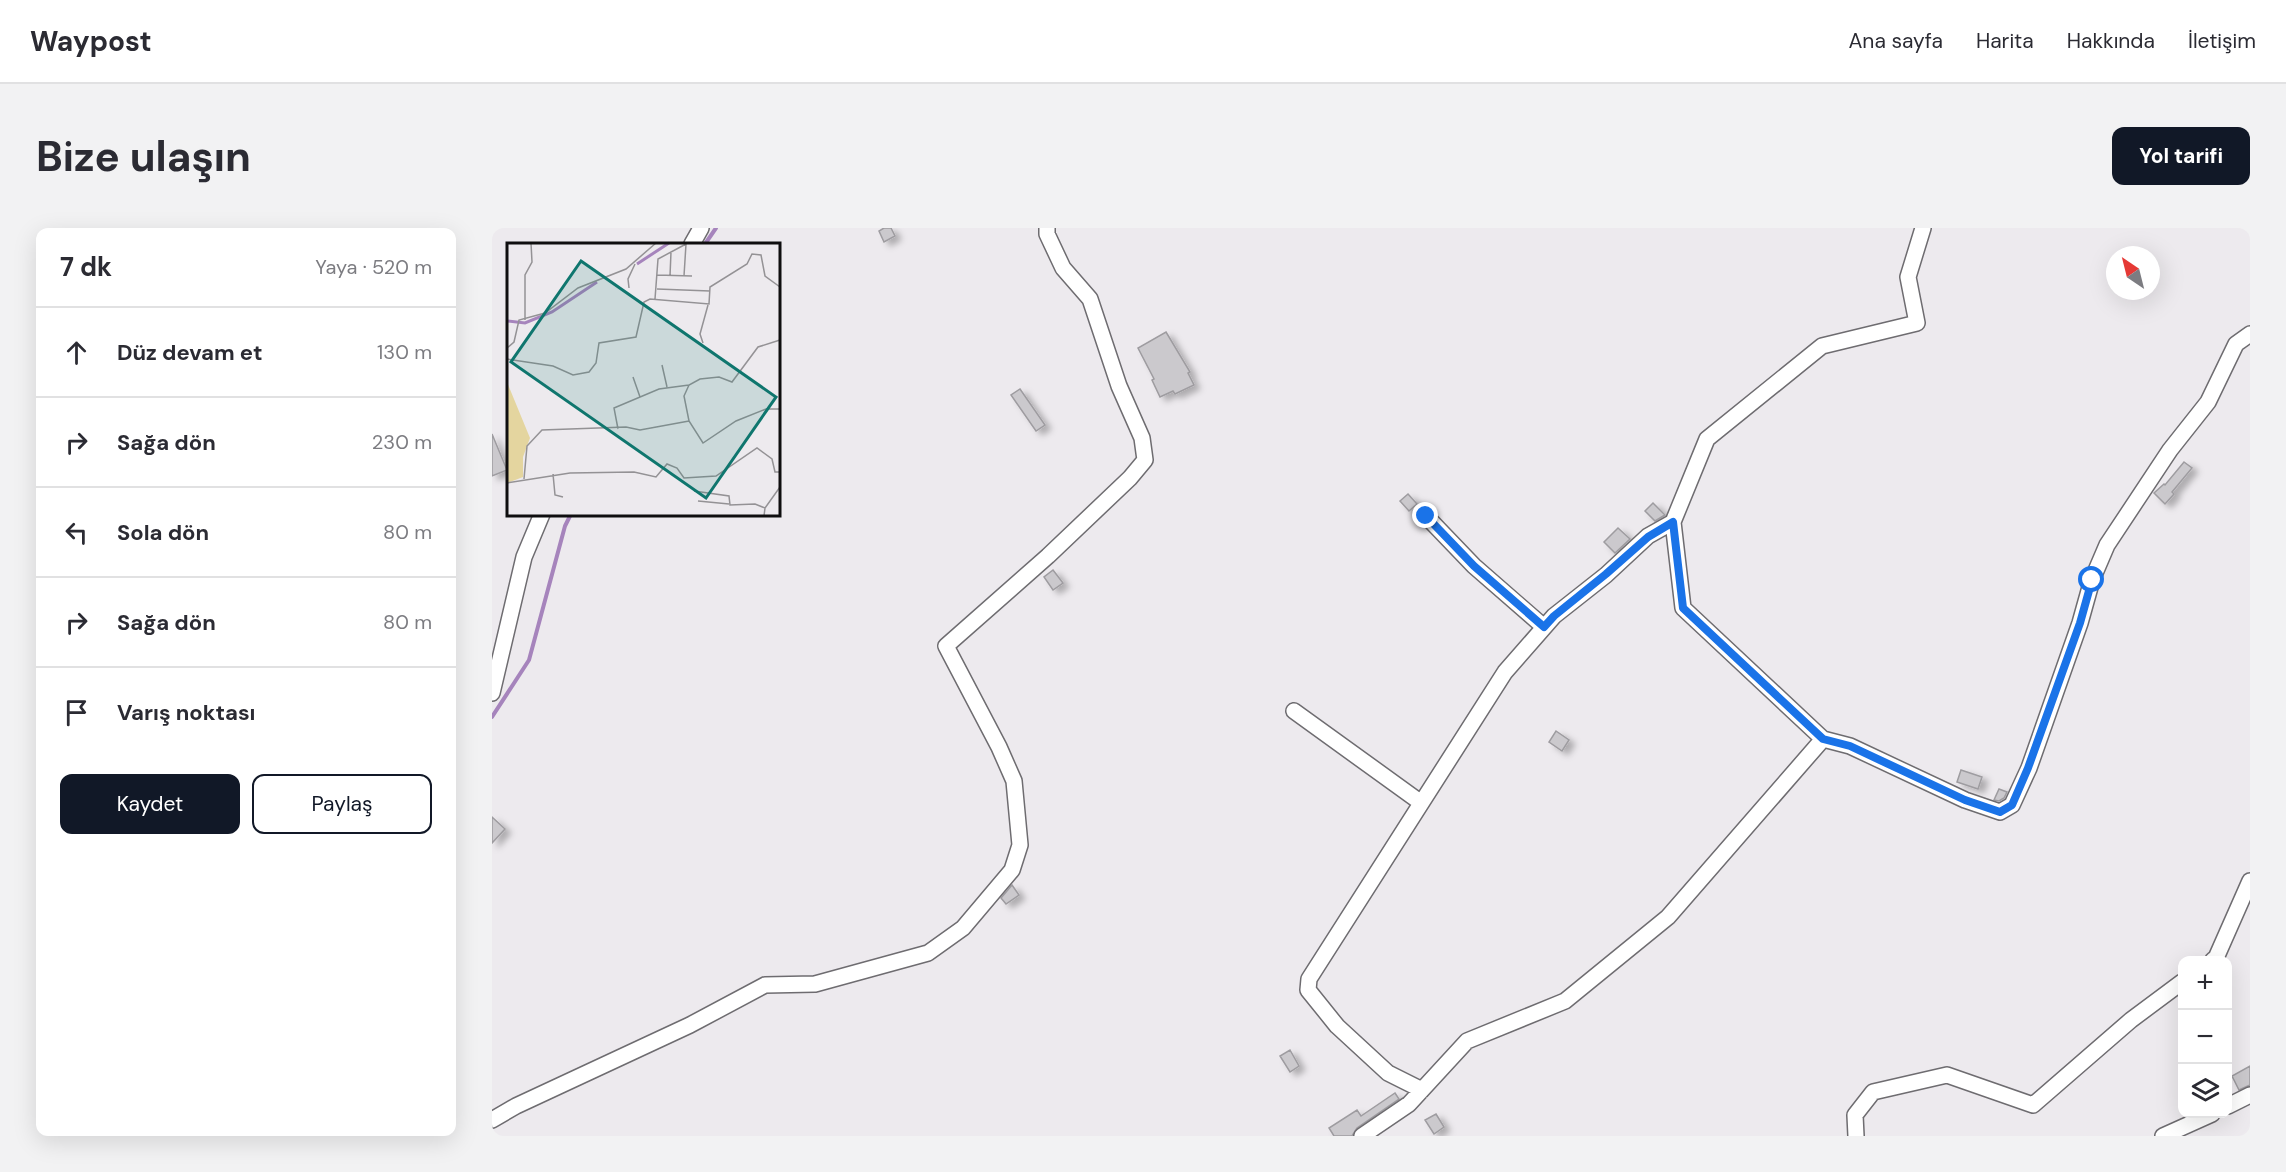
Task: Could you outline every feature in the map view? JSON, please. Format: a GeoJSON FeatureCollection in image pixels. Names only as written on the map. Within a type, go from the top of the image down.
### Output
{"type":"FeatureCollection","features":[{"type":"Feature","properties":{"kind":"street"},"geometry":{"type":"LineString","coordinates":[[693,243],[701,228]]}},
{"type":"Feature","properties":{"kind":"street"},"geometry":{"type":"LineString","coordinates":[[492,1120],[516,1106],[690,1025],[765,985],[815,984],[928,953],[963,928],[1012,870],[1020,845],[1014,781],[999,747],[946,646],[1048,556],[1130,478],[1144,460],[1142,438],[1119,386],[1090,299],[1063,268],[1047,234],[1047,228]]}},
{"type":"Feature","properties":{"kind":"street"},"geometry":{"type":"LineString","coordinates":[[1923,228],[1908,277],[1917,323],[1822,346],[1707,439],[1673,522],[1683,608],[1823,739],[1850,746],[1936,787],[2000,812],[2012,805],[2057,691],[2092,580],[2107,545],[2170,450],[2208,402],[2236,344],[2250,334]]}},
{"type":"Feature","properties":{"kind":"street"},"geometry":{"type":"LineString","coordinates":[[492,693],[524,557],[541,516]]}},
{"type":"Feature","properties":{"kind":"street"},"geometry":{"type":"LineString","coordinates":[[1426,516],[1474,566],[1544,627]]}},
{"type":"Feature","properties":{"kind":"street"},"geometry":{"type":"LineString","coordinates":[[1422,1090],[1388,1073],[1337,1026],[1308,990],[1309,979],[1504,672],[1554,616],[1648,537],[1673,522]]}},
{"type":"Feature","properties":{"kind":"street"},"geometry":{"type":"LineString","coordinates":[[1294,711],[1420,802]]}},
{"type":"Feature","properties":{"kind":"street"},"geometry":{"type":"LineString","coordinates":[[1362,1136],[1409,1104],[1467,1041],[1564,1000],[1668,917],[1823,739]]}},
{"type":"Feature","properties":{"kind":"street"},"geometry":{"type":"LineString","coordinates":[[2217,956],[2250,881]]}},
{"type":"Feature","properties":{"kind":"street"},"geometry":{"type":"LineString","coordinates":[[1856,1136],[1855,1115],[1874,1092],[1947,1075],[2032,1105],[2131,1020],[2178,985]]}},
{"type":"Feature","properties":{"kind":"street"},"geometry":{"type":"LineString","coordinates":[[2232,1104],[2250,1095]]}},
{"type":"Feature","properties":{"kind":"street"},"geometry":{"type":"LineString","coordinates":[[2163,1136],[2201,1118]]}},
{"type":"Feature","properties":{"kind":"building"},"geometry":{"type":"Polygon","coordinates":[[[891,228],[895,236],[884,242],[879,231],[891,228]]]}},
{"type":"Feature","properties":{"kind":"building"},"geometry":{"type":"Polygon","coordinates":[[[1166,332],[1190,372],[1188,373],[1194,385],[1175,394],[1173,391],[1160,397],[1152,380],[1154,379],[1138,348],[1166,332]]]}},
{"type":"Feature","properties":{"kind":"building"},"geometry":{"type":"Polygon","coordinates":[[[1020,389],[1045,425],[1036,431],[1011,395],[1020,389]]]}},
{"type":"Feature","properties":{"kind":"building"},"geometry":{"type":"Polygon","coordinates":[[[492,434],[507,470],[492,476],[492,434]]]}},
{"type":"Feature","properties":{"kind":"building"},"geometry":{"type":"Polygon","coordinates":[[[2184,462],[2192,468],[2165,504],[2154,493],[2165,485],[2184,462]]]}},
{"type":"Feature","properties":{"kind":"building"},"geometry":{"type":"Polygon","coordinates":[[[1408,494],[1417,504],[1409,511],[1400,501],[1408,494]]]}},
{"type":"Feature","properties":{"kind":"building"},"geometry":{"type":"Polygon","coordinates":[[[1653,503],[1665,515],[1655,521],[1645,511],[1653,503]]]}},
{"type":"Feature","properties":{"kind":"building"},"geometry":{"type":"Polygon","coordinates":[[[1618,528],[1630,539],[1615,553],[1604,542],[1618,528]]]}},
{"type":"Feature","properties":{"kind":"building"},"geometry":{"type":"Polygon","coordinates":[[[1053,570],[1063,583],[1053,590],[1044,577],[1053,570]]]}},
{"type":"Feature","properties":{"kind":"building"},"geometry":{"type":"Polygon","coordinates":[[[1556,731],[1569,740],[1562,751],[1549,742],[1556,731]]]}},
{"type":"Feature","properties":{"kind":"building"},"geometry":{"type":"Polygon","coordinates":[[[1961,770],[1982,777],[1978,789],[1957,782],[1961,770]]]}},
{"type":"Feature","properties":{"kind":"building"},"geometry":{"type":"Polygon","coordinates":[[[1999,789],[2007,792],[2004,798],[1999,801],[1994,800],[1999,789]]]}},
{"type":"Feature","properties":{"kind":"building"},"geometry":{"type":"Polygon","coordinates":[[[492,817],[505,829],[492,843],[492,817]]]}},
{"type":"Feature","properties":{"kind":"building"},"geometry":{"type":"Polygon","coordinates":[[[1012,885],[1019,895],[1006,904],[1001,898],[1012,885]]]}},
{"type":"Feature","properties":{"kind":"building"},"geometry":{"type":"Polygon","coordinates":[[[1290,1050],[1299,1066],[1290,1072],[1280,1056],[1290,1050]]]}},
{"type":"Feature","properties":{"kind":"building"},"geometry":{"type":"Polygon","coordinates":[[[2250,1066],[2250,1085],[2239,1090],[2232,1076],[2250,1066]]]}},
{"type":"Feature","properties":{"kind":"building"},"geometry":{"type":"Polygon","coordinates":[[[1395,1093],[1399,1099],[1357,1128],[1352,1136],[1334,1136],[1329,1128],[1357,1110],[1361,1116],[1395,1093]]]}},
{"type":"Feature","properties":{"kind":"building"},"geometry":{"type":"Polygon","coordinates":[[[1436,1114],[1444,1127],[1434,1134],[1425,1120],[1436,1114]]]}},
{"type":"Feature","properties":{"kind":"waterway"},"geometry":{"type":"LineString","coordinates":[[706,243],[716,228]]}},
{"type":"Feature","properties":{"kind":"waterway"},"geometry":{"type":"LineString","coordinates":[[492,717],[529,660],[565,526],[570,516]]}},
{"type":"Feature","properties":{"kind":"route"},"geometry":{"type":"LineString","coordinates":[[1426,516],[1474,566],[1544,627],[1648,537],[1673,522],[1683,608],[1823,739],[1850,746],[1965,800],[2000,812],[2012,805],[2028,768],[2057,691],[2092,580]]}}]}
